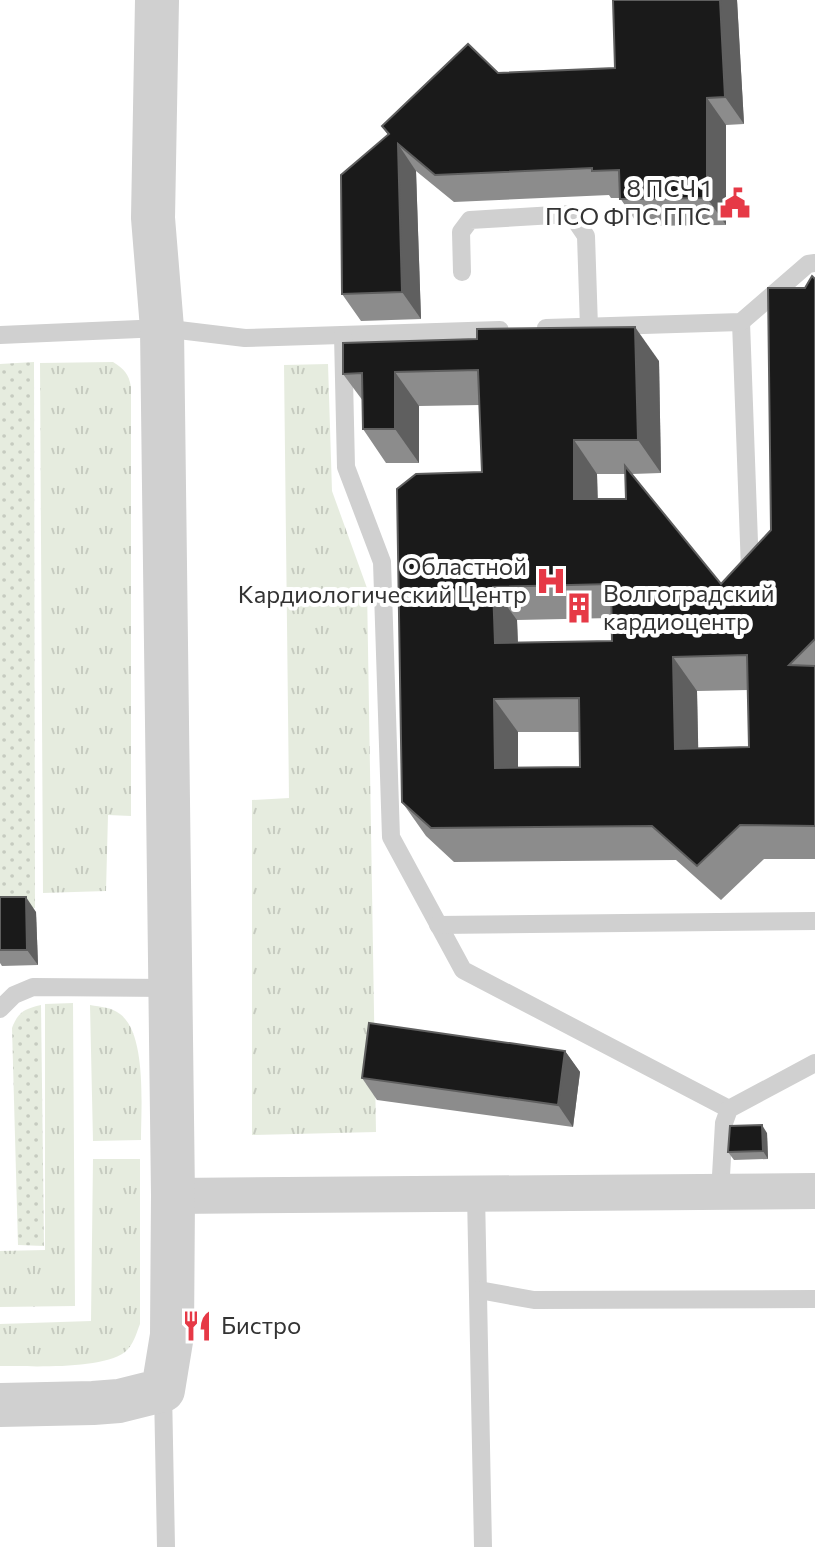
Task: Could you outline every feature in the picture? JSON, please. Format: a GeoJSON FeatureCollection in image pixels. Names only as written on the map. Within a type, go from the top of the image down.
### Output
{"type":"FeatureCollection","features":[{"type":"Feature","properties":{"kind":"street"},"geometry":{"type":"LineString","coordinates":[[0,1405],[119,1401],[163,1390],[172,1335],[162,328],[153,218],[157,0]]}},
{"type":"Feature","properties":{"kind":"street"},"geometry":{"type":"LineString","coordinates":[[173,1196],[815,1191]]}},
{"type":"Feature","properties":{"kind":"lane"},"geometry":{"type":"LineString","coordinates":[[462,272],[461,232],[470,220],[571,214],[586,236],[589,327]]}},
{"type":"Feature","properties":{"kind":"lane"},"geometry":{"type":"LineString","coordinates":[[0,335],[162,328],[245,338],[741,322],[808,264],[815,263]]}},
{"type":"Feature","properties":{"kind":"lane"},"geometry":{"type":"LineString","coordinates":[[741,322],[750,570]]}},
{"type":"Feature","properties":{"kind":"lane"},"geometry":{"type":"LineString","coordinates":[[343,335],[346,467],[382,562],[391,837],[463,970],[729,1109]]}},
{"type":"Feature","properties":{"kind":"lane"},"geometry":{"type":"LineString","coordinates":[[438,925],[815,921]]}},
{"type":"Feature","properties":{"kind":"lane"},"geometry":{"type":"LineString","coordinates":[[0,987],[170,988]]}},
{"type":"Feature","properties":{"kind":"lane"},"geometry":{"type":"LineString","coordinates":[[0,1009],[14,995],[33,987]]}},
{"type":"Feature","properties":{"kind":"lane"},"geometry":{"type":"LineString","coordinates":[[720,1193],[724,1123],[729,1109],[815,1063]]}},
{"type":"Feature","properties":{"kind":"lane"},"geometry":{"type":"LineString","coordinates":[[476,1194],[483,1547]]}},
{"type":"Feature","properties":{"kind":"lane"},"geometry":{"type":"LineString","coordinates":[[479,1290],[534,1300],[815,1299]]}},
{"type":"Feature","properties":{"kind":"lane"},"geometry":{"type":"LineString","coordinates":[[163,1390],[166,1547]]}},
{"type":"Feature","properties":{"kind":"green space"},"geometry":{"type":"Polygon","coordinates":[[[34,362],[35,908],[0,910],[0,364],[34,362]]]}},
{"type":"Feature","properties":{"kind":"green space"},"geometry":{"type":"Polygon","coordinates":[[[113,362],[125,372],[131,387],[131,816],[108,815],[106,891],[43,893],[40,363],[113,362]]]}},
{"type":"Feature","properties":{"kind":"green space"},"geometry":{"type":"Polygon","coordinates":[[[328,364],[332,491],[367,588],[376,1132],[252,1135],[252,800],[289,798],[284,365],[328,364]]]}},
{"type":"Feature","properties":{"kind":"green space"},"geometry":{"type":"Polygon","coordinates":[[[73,1003],[75,1306],[0,1307],[0,1251],[45,1250],[45,1004],[73,1003]]]}},
{"type":"Feature","properties":{"kind":"green space"},"geometry":{"type":"Polygon","coordinates":[[[41,1005],[44,1246],[18,1245],[12,1028],[22,1012],[41,1005]]]}},
{"type":"Feature","properties":{"kind":"green space"},"geometry":{"type":"Polygon","coordinates":[[[90,1005],[120,1014],[135,1038],[141,1072],[141,1140],[93,1141],[90,1005]]]}},
{"type":"Feature","properties":{"kind":"green space"},"geometry":{"type":"Polygon","coordinates":[[[93,1159],[140,1159],[140,1324],[131,1346],[114,1358],[100,1362],[65,1366],[0,1366],[0,1324],[91,1321],[93,1159]]]}},
{"type":"Feature","properties":{"kind":"building"},"geometry":{"type":"Polygon","coordinates":[[[613,0],[720,0],[725,97],[707,98],[707,198],[620,199],[619,170],[592,171],[592,168],[435,175],[398,144],[402,292],[342,294],[341,175],[389,134],[382,126],[468,44],[498,73],[615,68],[613,0]]]}},
{"type":"Feature","properties":{"kind":"building","name":"Волгоградский кардиоцентр"},"geometry":{"type":"Polygon","coordinates":[[[812,276],[815,279],[815,639],[789,665],[815,666],[815,826],[740,825],[697,866],[652,826],[431,828],[402,802],[397,489],[416,474],[482,472],[478,370],[395,372],[395,429],[363,429],[362,373],[343,374],[343,343],[477,339],[477,329],[635,327],[638,440],[574,440],[574,499],[626,499],[625,466],[721,584],[771,530],[768,288],[805,288],[812,276]],[[611,584],[493,587],[495,643],[612,641],[611,584]],[[747,655],[673,657],[675,749],[749,747],[747,655]],[[579,698],[494,699],[495,768],[580,767],[579,698]]]}},
{"type":"Feature","properties":{"kind":"building"},"geometry":{"type":"Polygon","coordinates":[[[0,897],[26,897],[27,950],[0,950],[0,897]]]}},
{"type":"Feature","properties":{"kind":"building"},"geometry":{"type":"Polygon","coordinates":[[[369,1023],[565,1051],[558,1105],[362,1078],[369,1023]]]}},
{"type":"Feature","properties":{"kind":"building"},"geometry":{"type":"Polygon","coordinates":[[[762,1125],[763,1151],[728,1152],[730,1126],[762,1125]]]}},
{"type":"Feature","properties":{"kind":"place","name":"8 ПСЧ 1 ПСО ФПС ГПС"},"geometry":{"type":"Point","coordinates":[735,203]}},
{"type":"Feature","properties":{"kind":"place","name":"Областной Кардиологический Центр"},"geometry":{"type":"Point","coordinates":[551,581]}},
{"type":"Feature","properties":{"kind":"place","name":"Волгоградский кардиоцентр"},"geometry":{"type":"Point","coordinates":[579,608]}},
{"type":"Feature","properties":{"kind":"place","name":"Бистро"},"geometry":{"type":"Point","coordinates":[197,1326]}}]}
